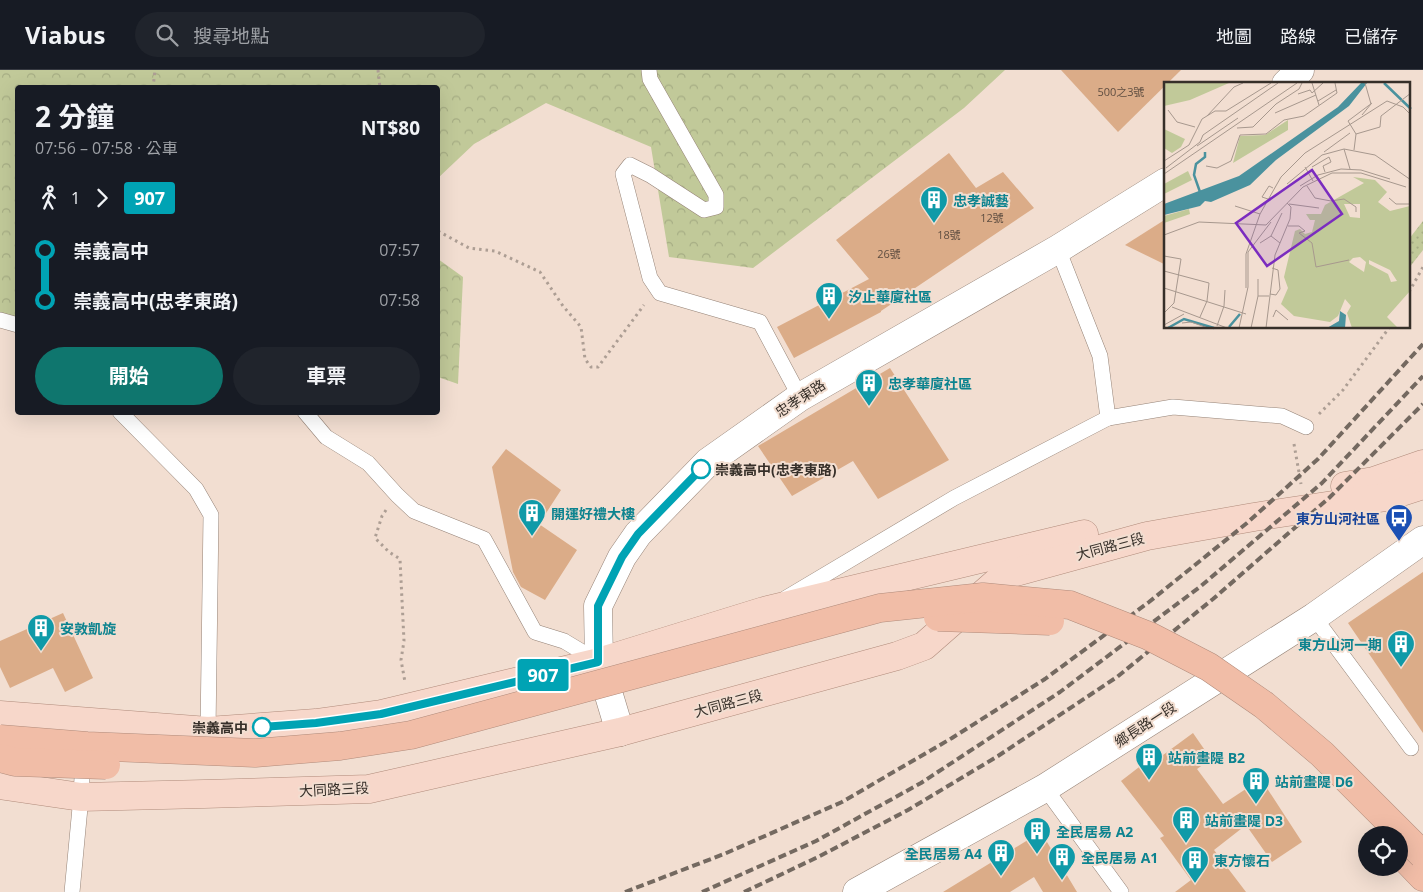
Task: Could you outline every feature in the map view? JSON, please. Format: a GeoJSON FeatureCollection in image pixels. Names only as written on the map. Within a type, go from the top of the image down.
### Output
{"type":"FeatureCollection","features":[{"type":"Feature","properties":{"kind":"highway"},"geometry":{"type":"LineString","coordinates":[[0,739],[87,746],[255,753],[340,746],[411,735],[880,608],[983,597],[1070,605],[1149,636],[1209,667],[1264,704],[1322,754],[1423,855]]}},
{"type":"Feature","properties":{"kind":"highway"},"geometry":{"type":"LineString","coordinates":[[0,758],[15,762],[182,768],[342,763],[419,752],[814,642],[883,625],[944,616],[1070,622],[1117,641],[1199,681],[1279,740],[1373,826]]}},
{"type":"Feature","properties":{"kind":"highway"},"geometry":{"type":"LineString","coordinates":[[1408,861],[1423,877]]}},
{"type":"Feature","properties":{"kind":"main road","name":"大同路三段"},"geometry":{"type":"LineString","coordinates":[[0,715],[208,731],[316,723],[381,714],[598,662],[764,611],[1142,520],[1374,481],[1423,464]]}},
{"type":"Feature","properties":{"kind":"main road","name":"大同路三段"},"geometry":{"type":"LineString","coordinates":[[0,785],[81,797],[369,788],[620,732],[897,656],[924,646],[1005,575],[1147,536],[1254,517],[1386,497],[1423,485]]}},
{"type":"Feature","properties":{"kind":"street"},"geometry":{"type":"LineString","coordinates":[[1288,82],[1300,70]]}},
{"type":"Feature","properties":{"kind":"street","name":"忠孝東路"},"geometry":{"type":"LineString","coordinates":[[620,732],[598,662],[598,606],[622,557],[638,534],[708,462],[800,397],[1058,249],[1164,183]]}},
{"type":"Feature","properties":{"kind":"street","name":"鄉長路一段"},"geometry":{"type":"LineString","coordinates":[[857,892],[1045,788],[1314,617],[1423,540]]}},
{"type":"Feature","properties":{"kind":"lane"},"geometry":{"type":"LineString","coordinates":[[649,70],[650,80],[716,195],[716,207],[704,210],[650,175],[630,165],[623,174],[650,278],[660,293],[760,322],[800,397]]}},
{"type":"Feature","properties":{"kind":"lane"},"geometry":{"type":"LineString","coordinates":[[1058,249],[1100,356],[1108,418]]}},
{"type":"Feature","properties":{"kind":"lane"},"geometry":{"type":"LineString","coordinates":[[0,320],[15,324]]}},
{"type":"Feature","properties":{"kind":"lane"},"geometry":{"type":"LineString","coordinates":[[764,611],[954,498],[1108,418],[1173,407],[1282,416],[1306,427]]}},
{"type":"Feature","properties":{"kind":"lane"},"geometry":{"type":"LineString","coordinates":[[123,415],[196,489],[211,515],[208,731]]}},
{"type":"Feature","properties":{"kind":"lane"},"geometry":{"type":"LineString","coordinates":[[308,415],[326,437],[368,463],[414,511],[484,539],[535,632],[564,640],[598,662]]}},
{"type":"Feature","properties":{"kind":"lane"},"geometry":{"type":"LineString","coordinates":[[1314,617],[1411,748]]}},
{"type":"Feature","properties":{"kind":"lane"},"geometry":{"type":"LineString","coordinates":[[72,892],[81,797],[84,721]]}},
{"type":"Feature","properties":{"kind":"lane"},"geometry":{"type":"LineString","coordinates":[[1045,788],[1121,892]]}},
{"type":"Feature","properties":{"kind":"path"},"geometry":{"type":"LineString","coordinates":[[153,85],[155,70]]}},
{"type":"Feature","properties":{"kind":"path"},"geometry":{"type":"LineString","coordinates":[[378,70],[380,85]]}},
{"type":"Feature","properties":{"kind":"path"},"geometry":{"type":"LineString","coordinates":[[440,232],[469,248],[495,252],[540,272],[563,306],[581,327],[585,359],[591,366],[598,367],[646,304],[660,293]]}},
{"type":"Feature","properties":{"kind":"path"},"geometry":{"type":"LineString","coordinates":[[1410,290],[1423,267]]}},
{"type":"Feature","properties":{"kind":"path"},"geometry":{"type":"LineString","coordinates":[[1306,427],[1343,390],[1388,329]]}},
{"type":"Feature","properties":{"kind":"path"},"geometry":{"type":"LineString","coordinates":[[1282,416],[1294,444],[1302,494]]}},
{"type":"Feature","properties":{"kind":"path"},"geometry":{"type":"LineString","coordinates":[[397,495],[382,516],[375,538],[389,552],[400,559],[404,641],[401,660],[409,707]]}},
{"type":"Feature","properties":{"kind":"green space"},"geometry":{"type":"Polygon","coordinates":[[[0,70],[1005,70],[964,108],[753,268],[669,257],[651,147],[546,103],[474,144],[440,176],[440,85],[15,85],[15,322],[0,321],[0,70]]]}},
{"type":"Feature","properties":{"kind":"green space"},"geometry":{"type":"Polygon","coordinates":[[[1423,221],[1423,250],[1410,267],[1410,238],[1423,221]]]}},
{"type":"Feature","properties":{"kind":"green space"},"geometry":{"type":"Polygon","coordinates":[[[440,260],[463,277],[458,384],[440,378],[440,260]]]}},
{"type":"Feature","properties":{"kind":"building"},"geometry":{"type":"Polygon","coordinates":[[[1061,70],[1181,70],[1169,82],[1164,82],[1164,87],[1118,132],[1061,70]]]}},
{"type":"Feature","properties":{"kind":"building","name":"忠孝誠藝"},"geometry":{"type":"Polygon","coordinates":[[[949,153],[976,188],[1003,172],[1034,208],[881,312],[794,358],[777,327],[869,279],[836,240],[949,153]]]}},
{"type":"Feature","properties":{"kind":"building"},"geometry":{"type":"Polygon","coordinates":[[[1164,220],[1164,264],[1125,245],[1164,220]]]}},
{"type":"Feature","properties":{"kind":"building","name":"忠孝華廈社區"},"geometry":{"type":"Polygon","coordinates":[[[890,368],[949,460],[878,499],[853,461],[792,496],[758,446],[890,368]]]}},
{"type":"Feature","properties":{"kind":"building","name":"開運好禮大樓"},"geometry":{"type":"Polygon","coordinates":[[[506,449],[561,490],[539,524],[577,550],[545,600],[521,587],[513,572],[492,467],[506,449]]]}},
{"type":"Feature","properties":{"kind":"building","name":"東方山河一期"},"geometry":{"type":"Polygon","coordinates":[[[1423,572],[1423,733],[1348,623],[1423,572]]]}},
{"type":"Feature","properties":{"kind":"building","name":"安敦凱旋"},"geometry":{"type":"Polygon","coordinates":[[[63,613],[93,678],[65,692],[53,668],[10,688],[0,667],[0,641],[63,613]]]}},
{"type":"Feature","properties":{"kind":"building"},"geometry":{"type":"Polygon","coordinates":[[[1193,733],[1211,759],[1197,769],[1223,804],[1261,779],[1302,842],[1272,862],[1246,825],[1214,850],[1246,892],[1175,892],[1191,880],[1160,838],[1164,836],[1121,781],[1156,754],[1159,758],[1193,733]]]}},
{"type":"Feature","properties":{"kind":"building"},"geometry":{"type":"Polygon","coordinates":[[[1041,832],[1077,892],[1043,892],[1034,877],[1010,892],[943,892],[1041,832]]]}},
{"type":"Feature","properties":{"kind":"railway"},"geometry":{"type":"LineString","coordinates":[[625,892],[724,854],[842,802],[952,738],[1045,679],[1149,602],[1247,523],[1318,459],[1423,344]]}},
{"type":"Feature","properties":{"kind":"railway"},"geometry":{"type":"LineString","coordinates":[[702,892],[816,841],[921,783],[1060,692],[1201,586],[1322,483],[1423,376]]}},
{"type":"Feature","properties":{"kind":"railway"},"geometry":{"type":"LineString","coordinates":[[744,892],[818,857],[908,810],[998,756],[1117,677],[1213,599],[1329,498],[1423,404]]}},
{"type":"Feature","properties":{"kind":"bus line","name":"907"},"geometry":{"type":"LineString","coordinates":[[262,727],[316,723],[381,714],[598,662],[598,606],[622,557],[638,534],[701,469]]}},
{"type":"Feature","properties":{"kind":"place","name":"忠孝誠藝"},"geometry":{"type":"Point","coordinates":[934,224]}},
{"type":"Feature","properties":{"kind":"place","name":"汐止華廈社區"},"geometry":{"type":"Point","coordinates":[829,320]}},
{"type":"Feature","properties":{"kind":"place","name":"忠孝華廈社區"},"geometry":{"type":"Point","coordinates":[869,407]}},
{"type":"Feature","properties":{"kind":"place","name":"崇義高中(忠孝東路)"},"geometry":{"type":"Point","coordinates":[701,469]}},
{"type":"Feature","properties":{"kind":"place","name":"開運好禮大樓"},"geometry":{"type":"Point","coordinates":[532,537]}},
{"type":"Feature","properties":{"kind":"place","name":"東方山河社區"},"geometry":{"type":"Point","coordinates":[1399,542]}},
{"type":"Feature","properties":{"kind":"place","name":"安敦凱旋"},"geometry":{"type":"Point","coordinates":[41,652]}},
{"type":"Feature","properties":{"kind":"place","name":"東方山河一期"},"geometry":{"type":"Point","coordinates":[1401,668]}},
{"type":"Feature","properties":{"kind":"place","name":"崇義高中"},"geometry":{"type":"Point","coordinates":[262,727]}},
{"type":"Feature","properties":{"kind":"place","name":"站前畫隄 B2"},"geometry":{"type":"Point","coordinates":[1149,781]}},
{"type":"Feature","properties":{"kind":"place","name":"站前畫隄 D6"},"geometry":{"type":"Point","coordinates":[1256,805]}},
{"type":"Feature","properties":{"kind":"place","name":"站前畫隄 D3"},"geometry":{"type":"Point","coordinates":[1186,844]}},
{"type":"Feature","properties":{"kind":"place","name":"全民居易 A2"},"geometry":{"type":"Point","coordinates":[1037,855]}},
{"type":"Feature","properties":{"kind":"place","name":"全民居易 A4"},"geometry":{"type":"Point","coordinates":[1001,877]}},
{"type":"Feature","properties":{"kind":"place","name":"全民居易 A1"},"geometry":{"type":"Point","coordinates":[1062,881]}},
{"type":"Feature","properties":{"kind":"place","name":"東方懷石"},"geometry":{"type":"Point","coordinates":[1195,884]}}]}
